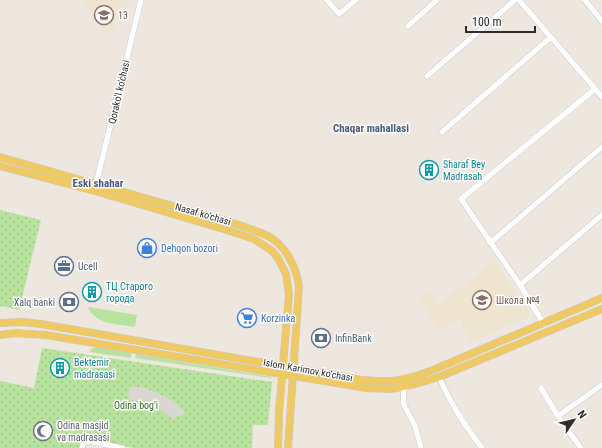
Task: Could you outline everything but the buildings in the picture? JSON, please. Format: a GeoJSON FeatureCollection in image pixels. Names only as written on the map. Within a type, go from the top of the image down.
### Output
{"type":"FeatureCollection","features":[{"type":"Feature","properties":{"kind":"main road","name":"Nasaf ko‘chasi"},"geometry":{"type":"LineString","coordinates":[[0,157],[97,183],[233,223],[267,236],[279,245],[290,259],[297,276],[298,286],[288,448]]}},
{"type":"Feature","properties":{"kind":"main road","name":"Nasaf ko‘chasi"},"geometry":{"type":"LineString","coordinates":[[0,166],[95,191],[198,221],[258,242],[271,250],[283,267],[288,283],[289,294],[279,412],[278,448]]}},
{"type":"Feature","properties":{"kind":"main road"},"geometry":{"type":"LineString","coordinates":[[198,221],[200,213]]}},
{"type":"Feature","properties":{"kind":"main road","name":"Islom Karimov ko‘chasi"},"geometry":{"type":"LineString","coordinates":[[0,323],[22,322],[41,324],[362,380],[385,382],[398,381],[433,370],[602,298]]}},
{"type":"Feature","properties":{"kind":"main road","name":"Islom Karimov ko‘chasi"},"geometry":{"type":"LineString","coordinates":[[0,335],[15,333],[46,335],[366,388],[391,389],[404,387],[439,377],[602,309]]}},
{"type":"Feature","properties":{"kind":"street","name":"Qorako'l ko'chasi"},"geometry":{"type":"LineString","coordinates":[[95,191],[141,0]]}},
{"type":"Feature","properties":{"kind":"street"},"geometry":{"type":"LineString","coordinates":[[327,0],[339,14],[356,0]]}},
{"type":"Feature","properties":{"kind":"street"},"geometry":{"type":"LineString","coordinates":[[408,26],[437,0]]}},
{"type":"Feature","properties":{"kind":"street"},"geometry":{"type":"LineString","coordinates":[[427,76],[515,0]]}},
{"type":"Feature","properties":{"kind":"street"},"geometry":{"type":"LineString","coordinates":[[519,0],[602,97]]}},
{"type":"Feature","properties":{"kind":"street"},"geometry":{"type":"LineString","coordinates":[[586,0],[602,21]]}},
{"type":"Feature","properties":{"kind":"street"},"geometry":{"type":"LineString","coordinates":[[442,132],[550,37]]}},
{"type":"Feature","properties":{"kind":"street"},"geometry":{"type":"LineString","coordinates":[[544,324],[520,285],[490,244],[461,199],[595,88]]}},
{"type":"Feature","properties":{"kind":"street"},"geometry":{"type":"LineString","coordinates":[[490,244],[602,148]]}},
{"type":"Feature","properties":{"kind":"street"},"geometry":{"type":"LineString","coordinates":[[520,285],[602,215]]}},
{"type":"Feature","properties":{"kind":"street"},"geometry":{"type":"LineString","coordinates":[[439,377],[448,398],[482,448]]}},
{"type":"Feature","properties":{"kind":"street"},"geometry":{"type":"LineString","coordinates":[[404,387],[403,403],[415,426],[421,448]]}},
{"type":"Feature","properties":{"kind":"street"},"geometry":{"type":"LineString","coordinates":[[558,416],[601,387]]}},
{"type":"Feature","properties":{"kind":"street"},"geometry":{"type":"LineString","coordinates":[[541,388],[580,448]]}},
{"type":"Feature","properties":{"kind":"street"},"geometry":{"type":"LineString","coordinates":[[82,448],[84,440],[122,448]]}},
{"type":"Feature","properties":{"kind":"shaded area","name":"13"},"geometry":{"type":"Polygon","coordinates":[[[81,0],[127,0],[126,7],[119,6],[111,36],[97,23],[81,0]]]}},
{"type":"Feature","properties":{"kind":"shaded area","name":"Школа №4"},"geometry":{"type":"Polygon","coordinates":[[[495,261],[532,315],[470,343],[460,320],[437,330],[420,297],[429,291],[439,304],[495,261]]]}},
{"type":"Feature","properties":{"kind":"shaded area"},"geometry":{"type":"Polygon","coordinates":[[[130,386],[144,388],[158,393],[170,399],[186,413],[173,419],[154,406],[128,399],[130,386]]]}},
{"type":"Feature","properties":{"kind":"green space"},"geometry":{"type":"Polygon","coordinates":[[[0,210],[41,220],[19,310],[2,306],[0,307],[0,210]]]}},
{"type":"Feature","properties":{"kind":"green space"},"geometry":{"type":"Polygon","coordinates":[[[88,307],[137,315],[135,327],[108,323],[91,313],[88,307]]]}},
{"type":"Feature","properties":{"kind":"green space"},"geometry":{"type":"Polygon","coordinates":[[[96,347],[131,353],[131,358],[90,352],[90,350],[96,347]]]}},
{"type":"Feature","properties":{"kind":"green space","name":"Odina bog'i"},"geometry":{"type":"Polygon","coordinates":[[[42,348],[272,382],[268,425],[253,425],[252,448],[133,448],[83,437],[79,448],[0,448],[0,381],[34,388],[42,348]]]}},
{"type":"Feature","properties":{"kind":"green space"},"geometry":{"type":"Polygon","coordinates":[[[136,354],[272,377],[135,358],[136,354]]]}},
{"type":"Feature","properties":{"kind":"place","name":"13"},"geometry":{"type":"Point","coordinates":[104,15]}},
{"type":"Feature","properties":{"kind":"place","name":"Sharaf Bey Madrasah"},"geometry":{"type":"Point","coordinates":[429,170]}},
{"type":"Feature","properties":{"kind":"place","name":"Dehqon bozori"},"geometry":{"type":"Point","coordinates":[147,248]}},
{"type":"Feature","properties":{"kind":"place","name":"Ucell"},"geometry":{"type":"Point","coordinates":[64,266]}},
{"type":"Feature","properties":{"kind":"place","name":"ТЦ Старого города"},"geometry":{"type":"Point","coordinates":[92,292]}},
{"type":"Feature","properties":{"kind":"place","name":"Школа №4"},"geometry":{"type":"Point","coordinates":[482,300]}},
{"type":"Feature","properties":{"kind":"place","name":"Xalq banki"},"geometry":{"type":"Point","coordinates":[69,302]}},
{"type":"Feature","properties":{"kind":"place","name":"Korzinka"},"geometry":{"type":"Point","coordinates":[247,318]}},
{"type":"Feature","properties":{"kind":"place","name":"InfinBank"},"geometry":{"type":"Point","coordinates":[321,338]}},
{"type":"Feature","properties":{"kind":"place","name":"Bektemir madrasasi"},"geometry":{"type":"Point","coordinates":[60,368]}},
{"type":"Feature","properties":{"kind":"place","name":"Odina masjid va madrasasi"},"geometry":{"type":"Point","coordinates":[43,431]}},
{"type":"Feature","properties":{"kind":"district","name":"Chaqar mahallasi"},"geometry":{"type":"Point","coordinates":[371,128]}},
{"type":"Feature","properties":{"kind":"district","name":"Eski shahar"},"geometry":{"type":"Point","coordinates":[98,183]}}]}
